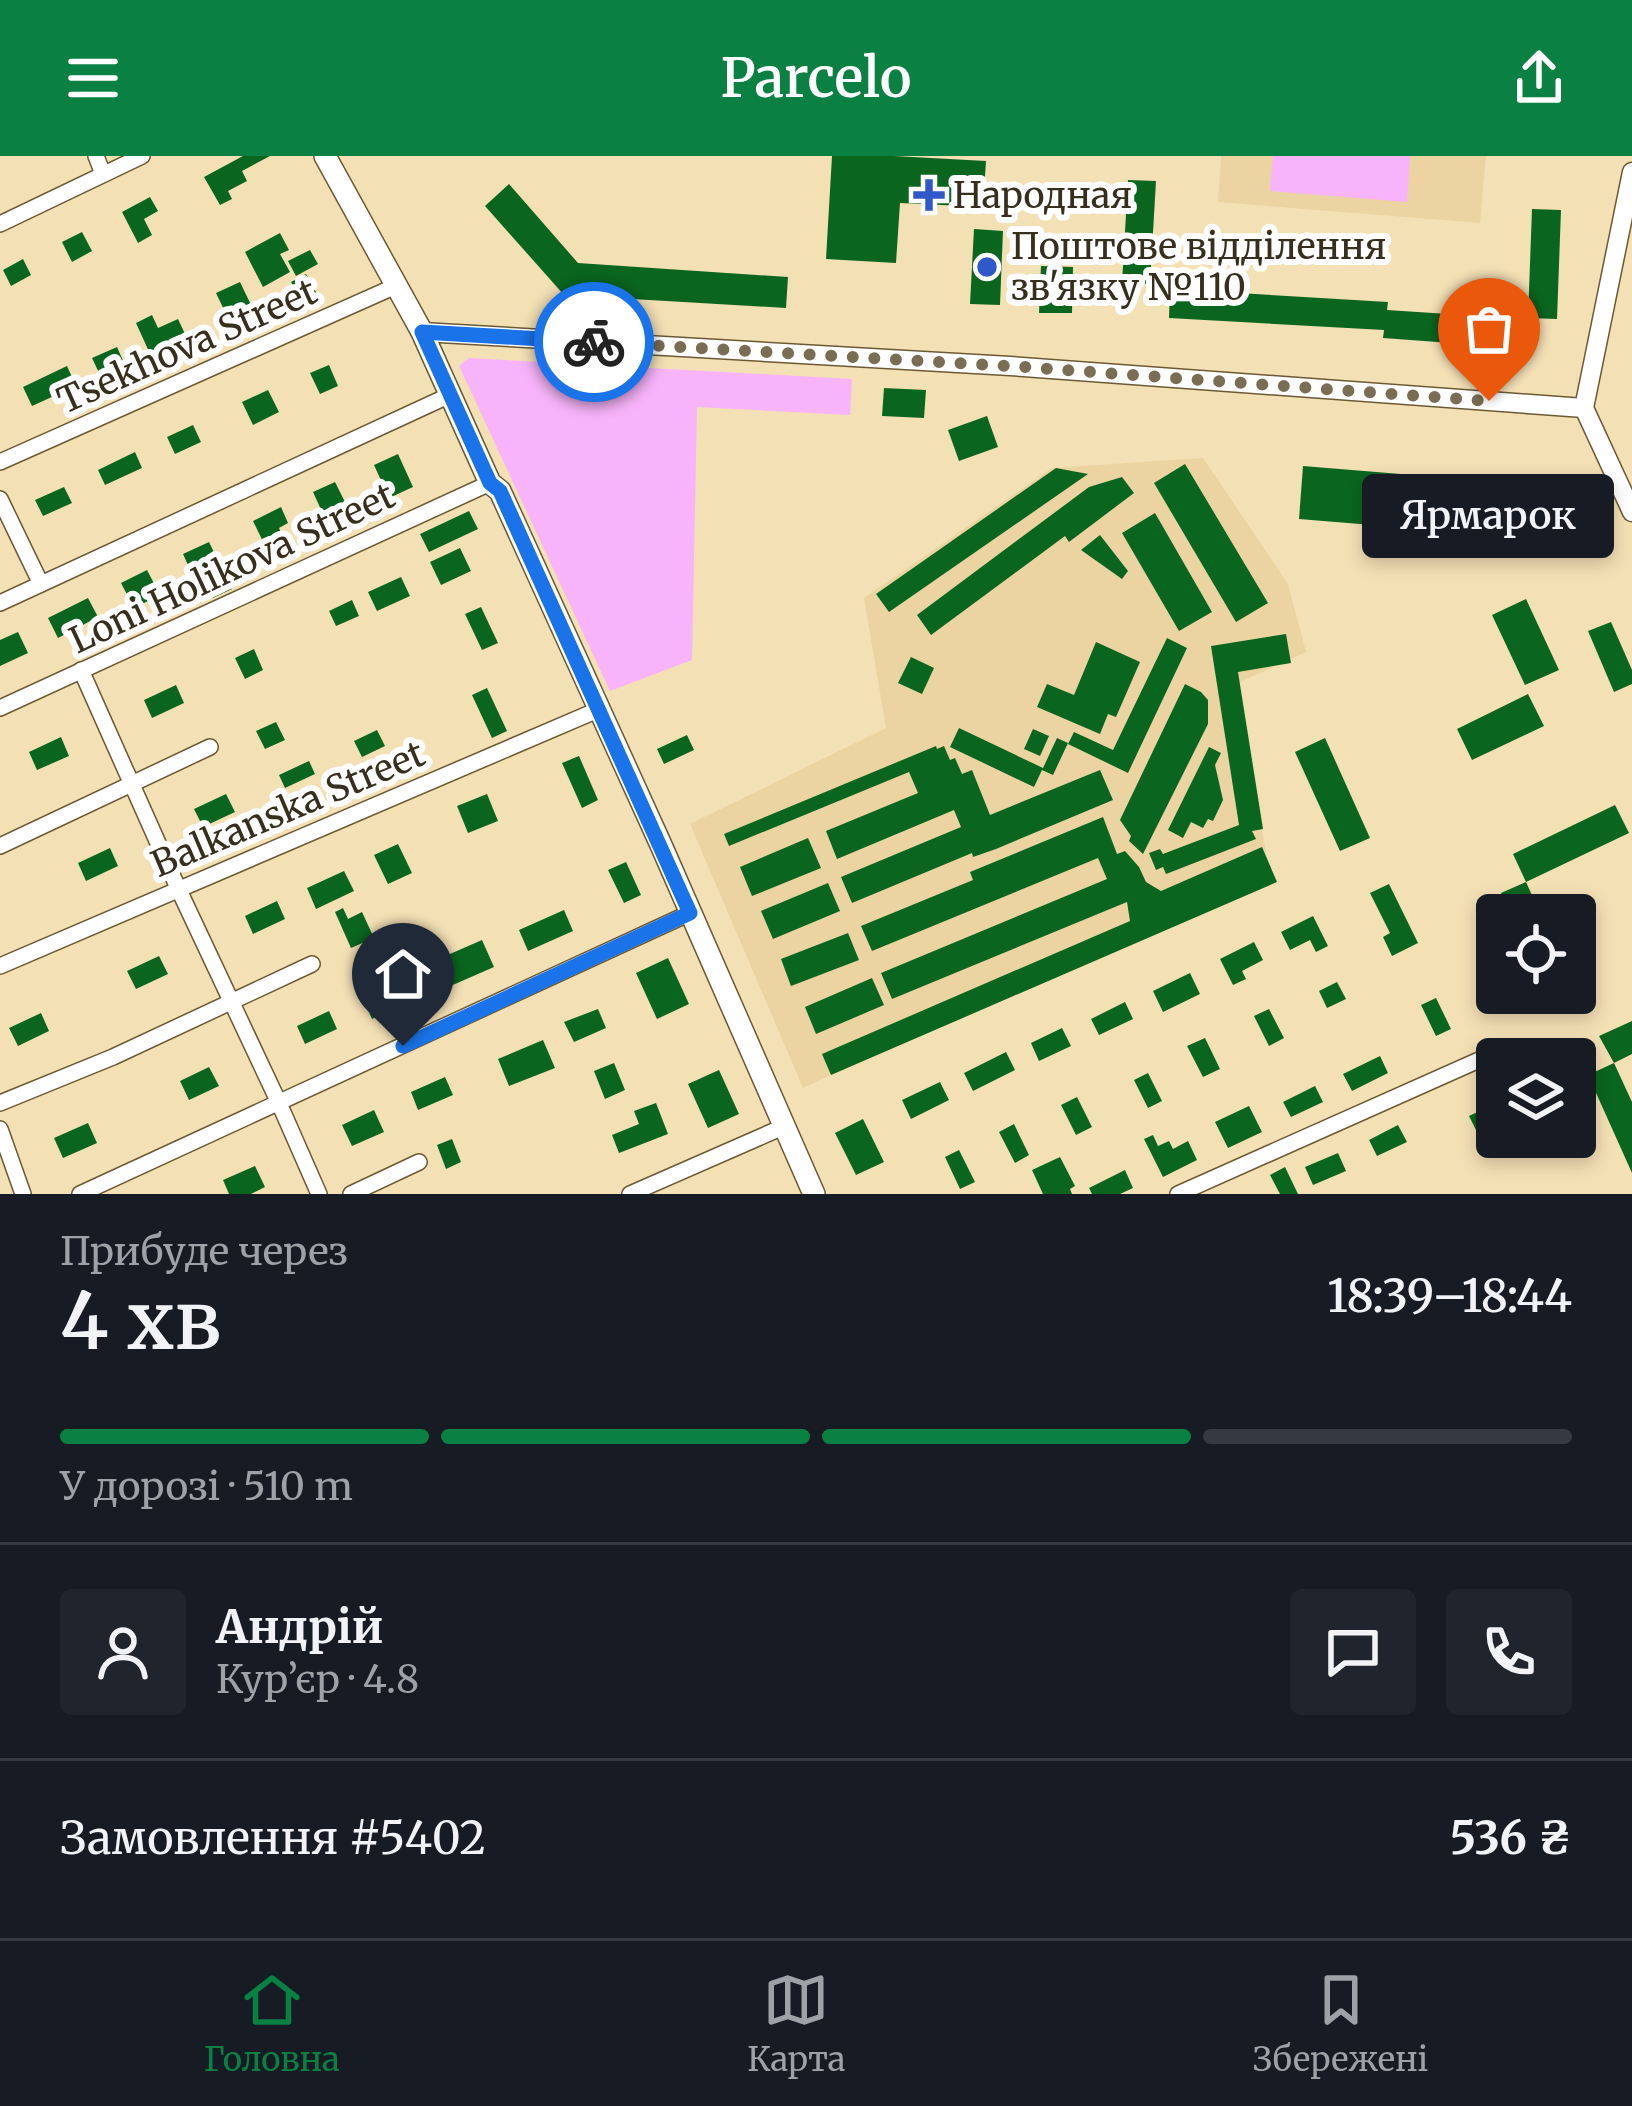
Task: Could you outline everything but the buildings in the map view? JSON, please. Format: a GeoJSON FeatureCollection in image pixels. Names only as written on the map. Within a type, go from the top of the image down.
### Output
{"type":"FeatureCollection","features":[{"type":"Feature","properties":{"kind":"main road"},"geometry":{"type":"LineString","coordinates":[[325,156],[422,332],[490,483],[500,491],[814,1194]]}},
{"type":"Feature","properties":{"kind":"street"},"geometry":{"type":"LineString","coordinates":[[95,156],[104,174]]}},
{"type":"Feature","properties":{"kind":"street"},"geometry":{"type":"LineString","coordinates":[[0,224],[142,156]]}},
{"type":"Feature","properties":{"kind":"street"},"geometry":{"type":"LineString","coordinates":[[1632,172],[1584,408],[1632,512]]}},
{"type":"Feature","properties":{"kind":"street","name":"Tsekhova Street"},"geometry":{"type":"LineString","coordinates":[[0,462],[398,285]]}},
{"type":"Feature","properties":{"kind":"street"},"geometry":{"type":"LineString","coordinates":[[422,332],[1010,366],[1584,408]]}},
{"type":"Feature","properties":{"kind":"street"},"geometry":{"type":"LineString","coordinates":[[0,603],[450,395]]}},
{"type":"Feature","properties":{"kind":"street","name":"Loni Holikova Street"},"geometry":{"type":"LineString","coordinates":[[0,708],[490,483]]}},
{"type":"Feature","properties":{"kind":"street"},"geometry":{"type":"LineString","coordinates":[[0,500],[41,584]]}},
{"type":"Feature","properties":{"kind":"street"},"geometry":{"type":"LineString","coordinates":[[81,670],[319,1194]]}},
{"type":"Feature","properties":{"kind":"street","name":"Balkanska Street"},"geometry":{"type":"LineString","coordinates":[[0,966],[600,709]]}},
{"type":"Feature","properties":{"kind":"street"},"geometry":{"type":"LineString","coordinates":[[0,846],[210,747]]}},
{"type":"Feature","properties":{"kind":"street"},"geometry":{"type":"LineString","coordinates":[[80,1194],[690,913]]}},
{"type":"Feature","properties":{"kind":"street"},"geometry":{"type":"LineString","coordinates":[[0,1102],[113,1057],[312,964]]}},
{"type":"Feature","properties":{"kind":"street"},"geometry":{"type":"LineString","coordinates":[[1178,1194],[1476,1061]]}},
{"type":"Feature","properties":{"kind":"street"},"geometry":{"type":"LineString","coordinates":[[630,1194],[783,1127]]}},
{"type":"Feature","properties":{"kind":"street"},"geometry":{"type":"LineString","coordinates":[[0,1129],[23,1194]]}},
{"type":"Feature","properties":{"kind":"street"},"geometry":{"type":"LineString","coordinates":[[350,1194],[419,1162]]}},
{"type":"Feature","properties":{"kind":"shaded area"},"geometry":{"type":"Polygon","coordinates":[[[1221,156],[1486,156],[1480,223],[1218,202],[1221,156]]]}},
{"type":"Feature","properties":{"kind":"shaded area"},"geometry":{"type":"Polygon","coordinates":[[[1273,156],[1410,156],[1407,202],[1270,191],[1273,156]]]}},
{"type":"Feature","properties":{"kind":"shaded area"},"geometry":{"type":"Polygon","coordinates":[[[469,358],[852,379],[850,415],[697,407],[692,660],[610,691],[459,366],[469,358]]]}},
{"type":"Feature","properties":{"kind":"shaded area"},"geometry":{"type":"Polygon","coordinates":[[[1203,458],[1288,584],[1306,652],[1236,684],[1270,875],[803,1088],[690,824],[886,728],[864,598],[1052,468],[1203,458]]]}},
{"type":"Feature","properties":{"kind":"way so far"},"geometry":{"type":"LineString","coordinates":[[594,342],[1489,401]]}},
{"type":"Feature","properties":{"kind":"place","name":"Народная"},"geometry":{"type":"Point","coordinates":[929,195]}},
{"type":"Feature","properties":{"kind":"place","name":"Поштове відділення зв'язку №110"},"geometry":{"type":"Point","coordinates":[987,267]}},
{"type":"Feature","properties":{"kind":"place","name":"Ярмарок"},"geometry":{"type":"Point","coordinates":[1489,401]}},
{"type":"Feature","properties":{"kind":"route"},"geometry":{"type":"LineString","coordinates":[[403,1046],[690,913],[500,491],[490,483],[422,332],[594,342]]}}]}
